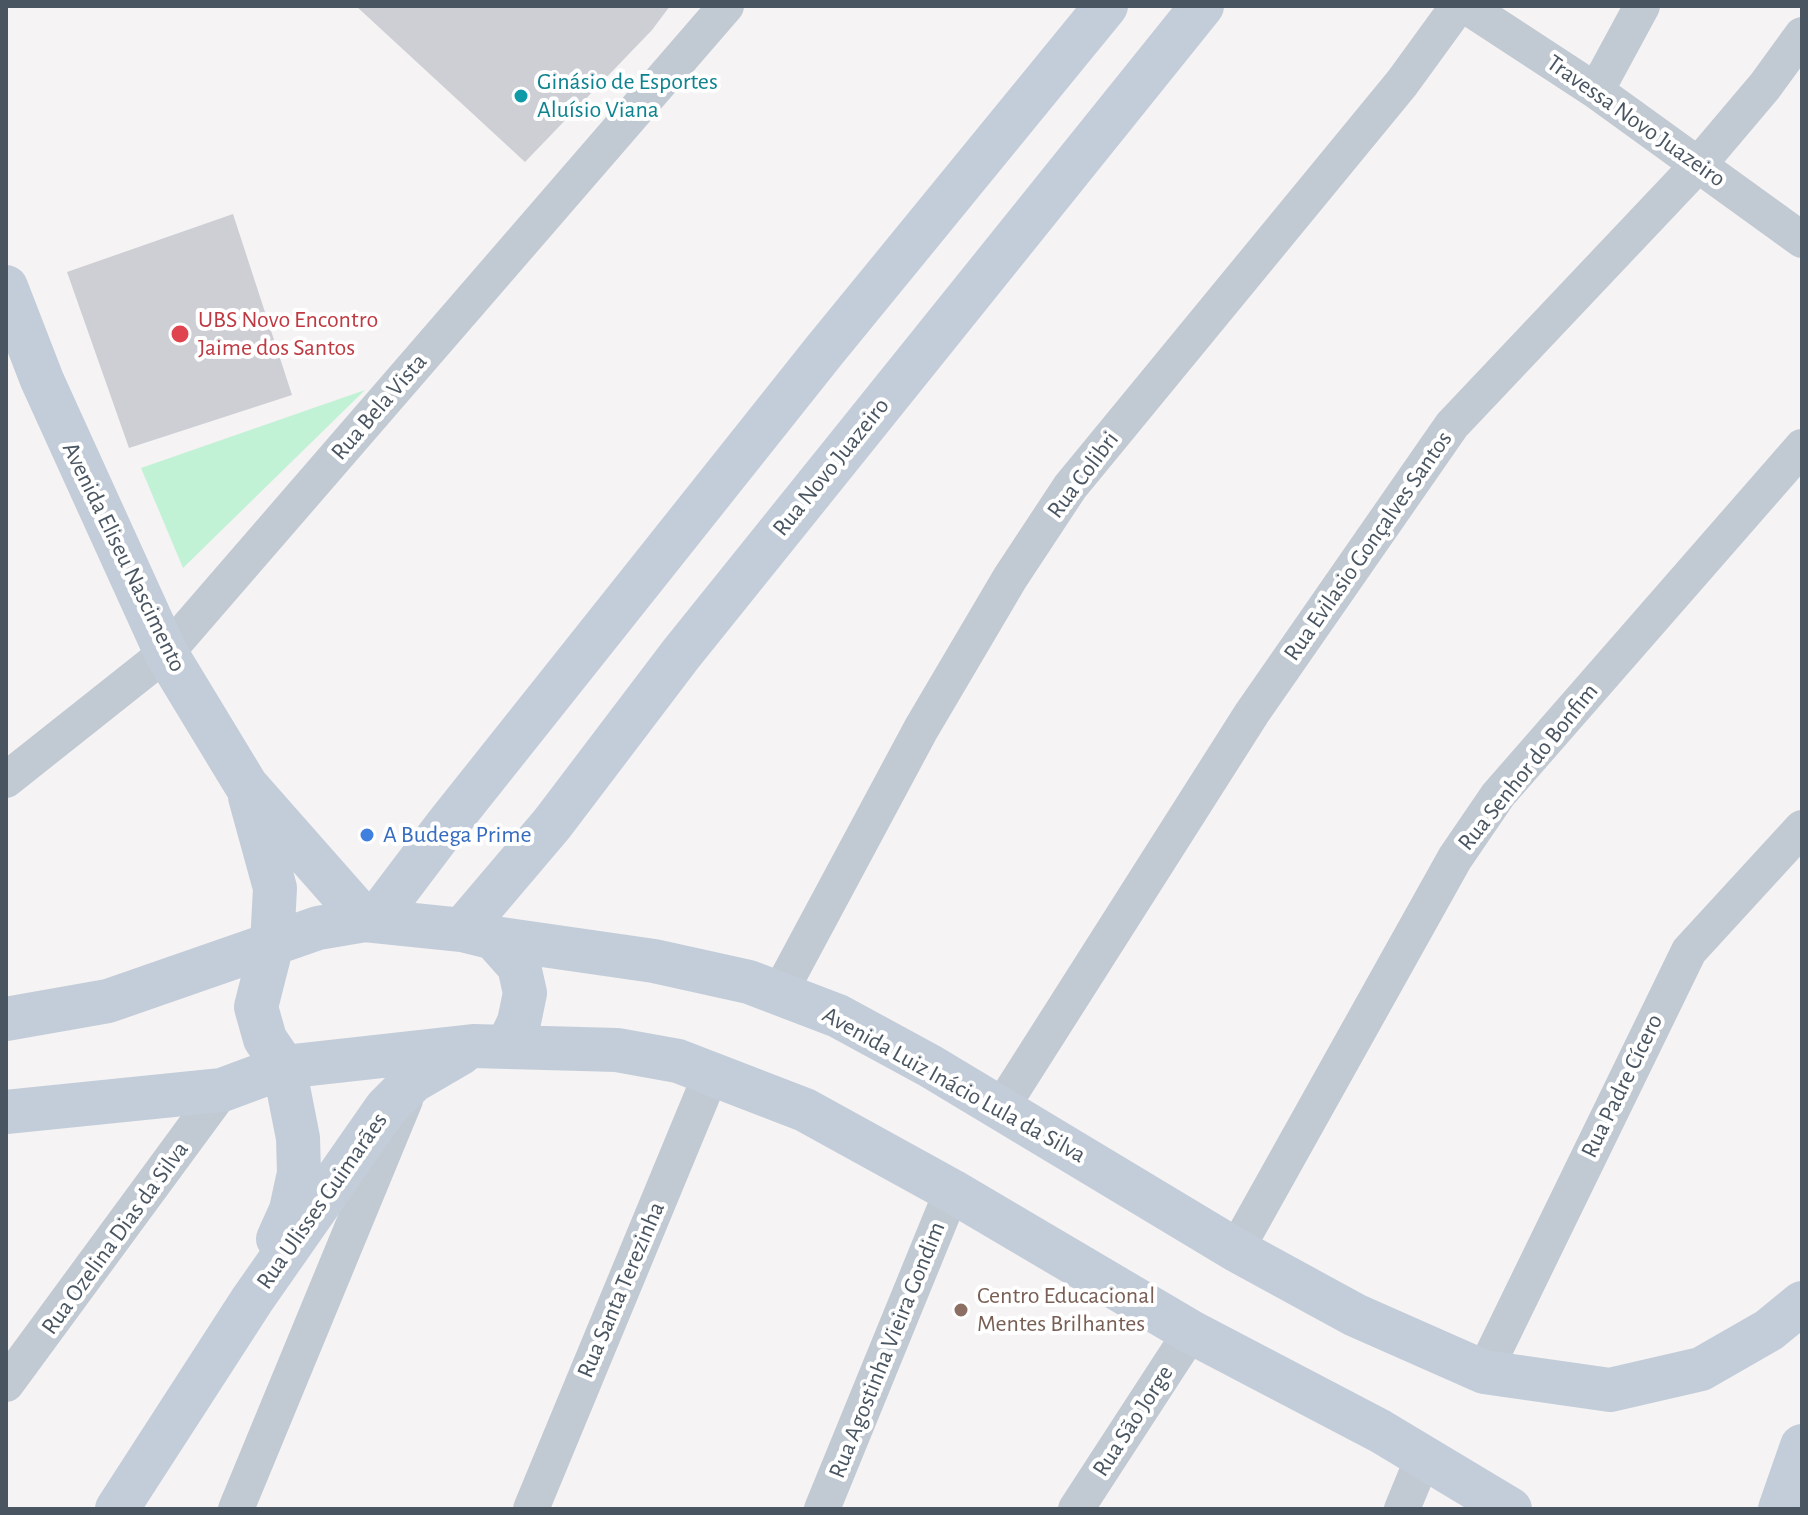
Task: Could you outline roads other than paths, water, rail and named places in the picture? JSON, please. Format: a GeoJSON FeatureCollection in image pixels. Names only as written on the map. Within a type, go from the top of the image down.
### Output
{"type":"FeatureCollection","features":[{"type":"Feature","properties":{"kind":"street","name":"Rua Bela Vista"},"geometry":{"type":"LineString","coordinates":[[6,780],[166,653],[726,6]]}},
{"type":"Feature","properties":{"kind":"street"},"geometry":{"type":"LineString","coordinates":[[370,920],[824,351],[1106,6]]}},
{"type":"Feature","properties":{"kind":"street","name":"Rua Novo Juazeiro"},"geometry":{"type":"LineString","coordinates":[[478,934],[552,824],[681,654],[1202,6]]}},
{"type":"Feature","properties":{"kind":"street","name":"Rua Colibri"},"geometry":{"type":"LineString","coordinates":[[780,992],[921,729],[1010,578],[1070,487],[1402,83],[1458,6]]}},
{"type":"Feature","properties":{"kind":"street","name":"Travessa Novo Juazeiro"},"geometry":{"type":"LineString","coordinates":[[1466,6],[1596,91],[1802,240]]}},
{"type":"Feature","properties":{"kind":"street"},"geometry":{"type":"LineString","coordinates":[[1596,91],[1642,6]]}},
{"type":"Feature","properties":{"kind":"street","name":"Rua Evilasio Gonçalves Santos"},"geometry":{"type":"LineString","coordinates":[[1001,1108],[1252,713],[1452,425],[1699,164],[1765,86],[1802,35]]}},
{"type":"Feature","properties":{"kind":"street","name":"Avenida Eliseu Nascimento"},"geometry":{"type":"LineString","coordinates":[[6,287],[13,337],[166,653],[246,785],[370,920]]}},
{"type":"Feature","properties":{"kind":"street","name":"Rua Senhor do Bonfim"},"geometry":{"type":"LineString","coordinates":[[1236,1250],[1455,858],[1498,795],[1802,447]]}},
{"type":"Feature","properties":{"kind":"street"},"geometry":{"type":"LineString","coordinates":[[246,785],[267,850],[275,888],[272,944],[256,1007],[265,1039],[284,1067]]}},
{"type":"Feature","properties":{"kind":"street","name":"Rua Padre Cícero"},"geometry":{"type":"LineString","coordinates":[[1484,1372],[1689,951],[1802,828]]}},
{"type":"Feature","properties":{"kind":"street","name":"Avenida Luiz Inácio Lula da Silva"},"geometry":{"type":"LineString","coordinates":[[6,1019],[108,1001],[318,928],[370,920],[654,961],[780,992],[838,1016],[1001,1108],[1236,1250],[1355,1315],[1484,1372],[1610,1390],[1701,1369],[1769,1330],[1802,1303]]}},
{"type":"Feature","properties":{"kind":"street"},"geometry":{"type":"LineString","coordinates":[[478,934],[519,966],[525,993],[519,1022],[490,1045]]}},
{"type":"Feature","properties":{"kind":"street"},"geometry":{"type":"LineString","coordinates":[[6,1112],[222,1090],[284,1067],[490,1045],[617,1050],[678,1061],[805,1110],[952,1191],[1191,1332],[1380,1431],[1510,1509]]}},
{"type":"Feature","properties":{"kind":"street","name":"Rua Ulisses Guimarães"},"geometry":{"type":"LineString","coordinates":[[252,1300],[386,1108],[413,1081],[490,1045]]}},
{"type":"Feature","properties":{"kind":"street","name":"Rua Ulisses Guimarães"},"geometry":{"type":"LineString","coordinates":[[252,1300],[291,1210],[299,1173],[298,1138],[284,1067]]}},
{"type":"Feature","properties":{"kind":"street","name":"Rua Santa Terezinha"},"geometry":{"type":"LineString","coordinates":[[531,1509],[712,1072]]}},
{"type":"Feature","properties":{"kind":"street"},"geometry":{"type":"LineString","coordinates":[[236,1509],[413,1081]]}},
{"type":"Feature","properties":{"kind":"street","name":"Rua Ozelina Dias da Silva"},"geometry":{"type":"LineString","coordinates":[[6,1384],[222,1090]]}},
{"type":"Feature","properties":{"kind":"street","name":"Rua Agostinha Vieira Gondim"},"geometry":{"type":"LineString","coordinates":[[822,1509],[952,1191]]}},
{"type":"Feature","properties":{"kind":"street"},"geometry":{"type":"LineString","coordinates":[[117,1509],[252,1300]]}},
{"type":"Feature","properties":{"kind":"street","name":"Rua São Jorge"},"geometry":{"type":"LineString","coordinates":[[1076,1509],[1191,1332]]}},
{"type":"Feature","properties":{"kind":"street"},"geometry":{"type":"LineString","coordinates":[[1780,1509],[1802,1446]]}},
{"type":"Feature","properties":{"kind":"street"},"geometry":{"type":"LineString","coordinates":[[1402,1509],[1423,1458]]}},
{"type":"Feature","properties":{"kind":"place","name":"Ginásio de Esportes Aluísio Viana"},"geometry":{"type":"Point","coordinates":[521,96]}},
{"type":"Feature","properties":{"kind":"place","name":"UBS Novo Encontro Jaime dos Santos"},"geometry":{"type":"Point","coordinates":[180,334]}},
{"type":"Feature","properties":{"kind":"place","name":"A Budega Prime"},"geometry":{"type":"Point","coordinates":[367,835]}},
{"type":"Feature","properties":{"kind":"place","name":"Centro Educacional Mentes Brilhantes"},"geometry":{"type":"Point","coordinates":[961,1310]}}]}
